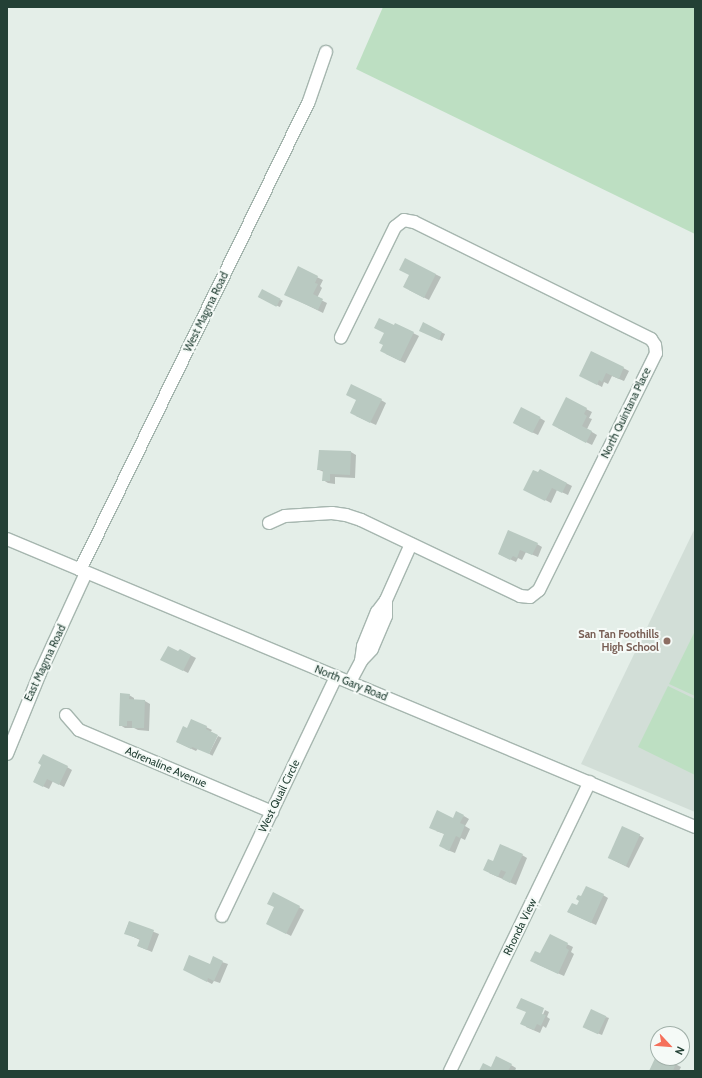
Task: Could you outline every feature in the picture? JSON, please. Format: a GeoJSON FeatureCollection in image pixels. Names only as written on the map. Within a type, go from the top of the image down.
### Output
{"type":"FeatureCollection","features":[{"type":"Feature","properties":{"kind":"street","name":"West Magma Road"},"geometry":{"type":"LineString","coordinates":[[83,572],[309,101],[326,52]]}},
{"type":"Feature","properties":{"kind":"street","name":"North Quintana Place"},"geometry":{"type":"LineString","coordinates":[[268,523],[285,516],[332,513],[346,515],[361,520],[520,596],[530,597],[540,590],[656,353],[655,345],[651,339],[414,222],[404,220],[395,227],[341,337]]}},
{"type":"Feature","properties":{"kind":"street","name":"North Gary Road"},"geometry":{"type":"LineString","coordinates":[[7,539],[83,572],[590,782],[695,828]]}},
{"type":"Feature","properties":{"kind":"street"},"geometry":{"type":"LineString","coordinates":[[350,682],[361,661],[363,646],[377,612],[386,600],[411,544]]}},
{"type":"Feature","properties":{"kind":"street","name":"East Magma Road"},"geometry":{"type":"LineString","coordinates":[[7,754],[83,572]]}},
{"type":"Feature","properties":{"kind":"street","name":"West Quail Circle"},"geometry":{"type":"LineString","coordinates":[[222,916],[336,677]]}},
{"type":"Feature","properties":{"kind":"street","name":"Adrenaline Avenue"},"geometry":{"type":"LineString","coordinates":[[66,715],[79,730],[272,812]]}},
{"type":"Feature","properties":{"kind":"street","name":"Rhonda View"},"geometry":{"type":"LineString","coordinates":[[450,1071],[590,782]]}},
{"type":"Feature","properties":{"kind":"shaded area","name":"San Tan Foothills High School"},"geometry":{"type":"Polygon","coordinates":[[[695,528],[695,812],[581,764],[695,528]]]}},
{"type":"Feature","properties":{"kind":"green space"},"geometry":{"type":"Polygon","coordinates":[[[383,7],[695,7],[695,234],[356,69],[383,7]]]}},
{"type":"Feature","properties":{"kind":"green space"},"geometry":{"type":"Polygon","coordinates":[[[695,631],[695,696],[669,684],[695,631]]]}},
{"type":"Feature","properties":{"kind":"green space"},"geometry":{"type":"Polygon","coordinates":[[[668,686],[695,699],[695,775],[638,747],[668,686]]]}},
{"type":"Feature","properties":{"kind":"building"},"geometry":{"type":"Polygon","coordinates":[[[405,258],[436,274],[424,298],[403,287],[409,275],[399,270],[405,258]]]}},
{"type":"Feature","properties":{"kind":"building"},"geometry":{"type":"Polygon","coordinates":[[[298,266],[318,276],[315,283],[318,284],[313,294],[323,299],[318,310],[284,295],[298,266]]]}},
{"type":"Feature","properties":{"kind":"building"},"geometry":{"type":"Polygon","coordinates":[[[262,289],[281,299],[276,307],[258,297],[262,289]]]}},
{"type":"Feature","properties":{"kind":"building"},"geometry":{"type":"Polygon","coordinates":[[[379,318],[394,325],[395,323],[414,332],[400,361],[380,351],[383,345],[379,343],[384,333],[374,328],[379,318]]]}},
{"type":"Feature","properties":{"kind":"building"},"geometry":{"type":"Polygon","coordinates":[[[423,322],[442,332],[439,340],[419,331],[423,322]]]}},
{"type":"Feature","properties":{"kind":"building"},"geometry":{"type":"Polygon","coordinates":[[[591,351],[624,367],[619,379],[606,373],[602,382],[599,380],[597,385],[579,376],[591,351]]]}},
{"type":"Feature","properties":{"kind":"building"},"geometry":{"type":"Polygon","coordinates":[[[351,384],[382,399],[370,423],[350,413],[356,400],[346,395],[351,384]]]}},
{"type":"Feature","properties":{"kind":"building"},"geometry":{"type":"Polygon","coordinates":[[[566,397],[587,408],[584,414],[587,416],[582,426],[592,431],[586,443],[552,425],[566,397]]]}},
{"type":"Feature","properties":{"kind":"building"},"geometry":{"type":"Polygon","coordinates":[[[521,407],[541,417],[532,433],[513,423],[521,407]]]}},
{"type":"Feature","properties":{"kind":"building"},"geometry":{"type":"Polygon","coordinates":[[[319,450],[351,451],[350,475],[330,474],[330,481],[322,481],[323,470],[317,470],[319,450]]]}},
{"type":"Feature","properties":{"kind":"building"},"geometry":{"type":"Polygon","coordinates":[[[540,469],[567,483],[562,493],[552,488],[545,501],[523,490],[533,470],[538,472],[540,469]]]}},
{"type":"Feature","properties":{"kind":"building"},"geometry":{"type":"Polygon","coordinates":[[[508,530],[538,543],[532,555],[520,550],[517,558],[513,556],[510,560],[498,554],[508,530]]]}},
{"type":"Feature","properties":{"kind":"building"},"geometry":{"type":"Polygon","coordinates":[[[168,646],[178,651],[180,649],[191,655],[183,671],[160,660],[168,646]]]}},
{"type":"Feature","properties":{"kind":"building"},"geometry":{"type":"Polygon","coordinates":[[[120,693],[130,694],[129,699],[145,700],[144,728],[132,728],[132,721],[127,721],[127,726],[119,726],[120,693]]]}},
{"type":"Feature","properties":{"kind":"building"},"geometry":{"type":"Polygon","coordinates":[[[191,719],[207,726],[206,729],[218,735],[209,754],[192,747],[191,749],[176,742],[183,726],[187,728],[191,719]]]}},
{"type":"Feature","properties":{"kind":"building"},"geometry":{"type":"Polygon","coordinates":[[[43,754],[68,766],[59,785],[47,779],[43,787],[33,782],[41,765],[38,763],[43,754]]]}},
{"type":"Feature","properties":{"kind":"building"},"geometry":{"type":"Polygon","coordinates":[[[437,810],[453,818],[456,811],[464,815],[460,823],[465,825],[460,838],[456,836],[449,851],[439,846],[444,834],[429,828],[437,810]]]}},
{"type":"Feature","properties":{"kind":"building"},"geometry":{"type":"Polygon","coordinates":[[[622,826],[640,834],[626,866],[608,858],[622,826]]]}},
{"type":"Feature","properties":{"kind":"building"},"geometry":{"type":"Polygon","coordinates":[[[500,844],[523,854],[510,883],[502,879],[506,872],[501,870],[498,877],[483,870],[488,859],[493,861],[500,844]]]}},
{"type":"Feature","properties":{"kind":"building"},"geometry":{"type":"Polygon","coordinates":[[[586,886],[604,894],[591,923],[567,912],[572,903],[577,905],[579,901],[576,899],[578,895],[581,896],[586,886]]]}},
{"type":"Feature","properties":{"kind":"building"},"geometry":{"type":"Polygon","coordinates":[[[273,892],[300,906],[286,934],[266,924],[274,907],[267,904],[273,892]]]}},
{"type":"Feature","properties":{"kind":"building"},"geometry":{"type":"Polygon","coordinates":[[[129,921],[154,930],[147,950],[137,946],[140,939],[124,934],[129,921]]]}},
{"type":"Feature","properties":{"kind":"building"},"geometry":{"type":"Polygon","coordinates":[[[550,934],[568,943],[566,948],[569,950],[558,974],[530,961],[535,951],[540,953],[550,934]]]}},
{"type":"Feature","properties":{"kind":"building"},"geometry":{"type":"Polygon","coordinates":[[[189,955],[210,964],[213,956],[223,961],[214,981],[208,978],[207,982],[183,970],[189,955]]]}},
{"type":"Feature","properties":{"kind":"building"},"geometry":{"type":"Polygon","coordinates":[[[521,998],[544,1008],[542,1014],[546,1015],[541,1026],[537,1024],[534,1030],[520,1024],[526,1012],[516,1008],[521,998]]]}},
{"type":"Feature","properties":{"kind":"building"},"geometry":{"type":"Polygon","coordinates":[[[591,1009],[606,1016],[598,1034],[583,1027],[591,1009]]]}},
{"type":"Feature","properties":{"kind":"building"},"geometry":{"type":"Polygon","coordinates":[[[496,1056],[512,1064],[508,1071],[479,1071],[483,1063],[491,1067],[496,1056]]]}},
{"type":"Feature","properties":{"kind":"building"},"geometry":{"type":"Polygon","coordinates":[[[651,1066],[675,1066],[673,1071],[649,1071],[651,1066]]]}},
{"type":"Feature","properties":{"kind":"place","name":"San Tan Foothills High School"},"geometry":{"type":"Point","coordinates":[667,641]}}]}
